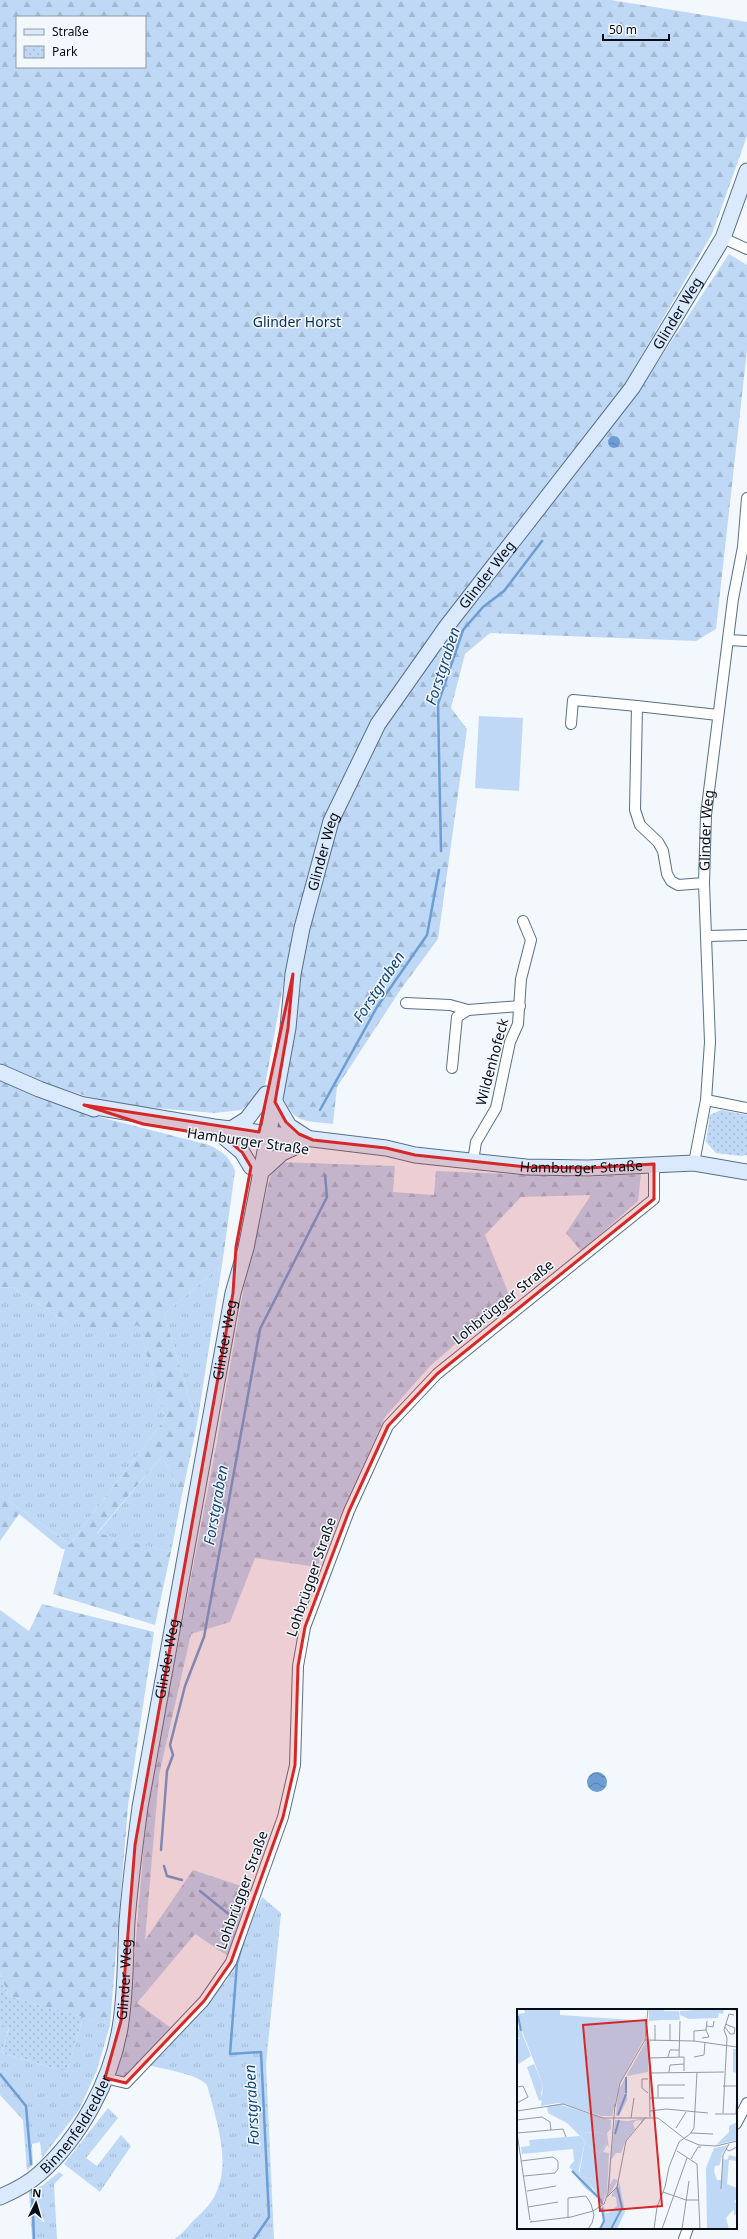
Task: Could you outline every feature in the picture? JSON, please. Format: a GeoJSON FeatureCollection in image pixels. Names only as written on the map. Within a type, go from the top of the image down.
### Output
{"type":"FeatureCollection","features":[{"type":"Feature","properties":{"kind":"main road","name":"Glinder Weg"},"geometry":{"type":"LineString","coordinates":[[120,2028],[131,1880],[140,1807],[233,1293],[236,1248],[256,1170],[270,1098],[279,1027],[293,974],[302,928],[331,821],[378,724],[447,626],[632,388],[723,238],[747,171]]}},
{"type":"Feature","properties":{"kind":"main road","name":"Hamburger Straße"},"geometry":{"type":"LineString","coordinates":[[0,1072],[84,1105],[143,1124],[262,1138],[313,1140],[386,1148],[415,1155],[554,1169],[694,1163],[747,1172]]}},
{"type":"Feature","properties":{"kind":"main road"},"geometry":{"type":"LineString","coordinates":[[295,1147],[282,1153],[256,1170],[228,1133],[247,1120],[270,1098],[289,1126],[313,1140]]}},
{"type":"Feature","properties":{"kind":"main road","name":"Hamburger Straße"},"geometry":{"type":"LineString","coordinates":[[262,1138],[295,1147],[386,1157],[415,1155]]}},
{"type":"Feature","properties":{"kind":"main road","name":"Binnenfeldredder"},"geometry":{"type":"LineString","coordinates":[[0,2197],[31,2180],[55,2159],[77,2130],[105,2078],[120,2028]]}},
{"type":"Feature","properties":{"kind":"street"},"geometry":{"type":"LineString","coordinates":[[723,238],[747,249]]}},
{"type":"Feature","properties":{"kind":"street","name":"Glinder Weg"},"geometry":{"type":"LineString","coordinates":[[694,1163],[706,1100],[710,1042],[704,883],[706,815],[728,640],[743,547],[747,498]]}},
{"type":"Feature","properties":{"kind":"street"},"geometry":{"type":"LineString","coordinates":[[728,640],[747,641]]}},
{"type":"Feature","properties":{"kind":"street"},"geometry":{"type":"LineString","coordinates":[[571,724],[573,700],[718,715]]}},
{"type":"Feature","properties":{"kind":"street"},"geometry":{"type":"LineString","coordinates":[[637,706],[634,786],[637,818],[640,825],[658,842],[663,851],[667,874],[671,881],[678,885],[704,883]]}},
{"type":"Feature","properties":{"kind":"street","name":"Wildenhofeck"},"geometry":{"type":"LineString","coordinates":[[473,1161],[476,1142],[496,1108],[510,1042],[518,1024],[521,979],[531,940],[523,921]]}},
{"type":"Feature","properties":{"kind":"street"},"geometry":{"type":"LineString","coordinates":[[707,936],[747,935]]}},
{"type":"Feature","properties":{"kind":"street"},"geometry":{"type":"LineString","coordinates":[[406,1003],[450,1005],[468,1010],[520,1006]]}},
{"type":"Feature","properties":{"kind":"street"},"geometry":{"type":"LineString","coordinates":[[452,1068],[457,1017],[468,1010]]}},
{"type":"Feature","properties":{"kind":"street"},"geometry":{"type":"LineString","coordinates":[[706,1100],[747,1108]]}},
{"type":"Feature","properties":{"kind":"street","name":"Lohbrügger Straße"},"geometry":{"type":"LineString","coordinates":[[105,2078],[126,2083],[204,2001],[231,1962],[283,1817],[293,1773],[298,1666],[305,1627],[349,1511],[388,1426],[437,1374],[654,1199],[654,1164]]}},
{"type":"Feature","properties":{"kind":"street"},"geometry":{"type":"LineString","coordinates":[[737,2122],[747,2103]]}},
{"type":"Feature","properties":{"kind":"street"},"geometry":{"type":"LineString","coordinates":[[684,2239],[688,2229]]}},
{"type":"Feature","properties":{"kind":"highlighted area"},"geometry":{"type":"Polygon","coordinates":[[[293,974],[288,1028],[275,1102],[286,1122],[299,1134],[313,1140],[386,1148],[415,1155],[526,1167],[588,1168],[654,1164],[654,1199],[437,1374],[388,1426],[349,1511],[305,1627],[298,1666],[295,1765],[283,1817],[231,1962],[204,2001],[126,2083],[105,2078],[121,2021],[135,1845],[233,1293],[236,1247],[251,1167],[242,1152],[224,1137],[143,1124],[84,1105],[259,1132],[293,974]]]}},
{"type":"Feature","properties":{"kind":"green space","name":"Glinder Horst"},"geometry":{"type":"Polygon","coordinates":[[[0,0],[611,0],[747,22],[747,136],[712,234],[625,384],[441,622],[371,720],[324,819],[294,926],[264,1091],[241,1110],[215,1113],[130,1106],[89,1097],[51,1085],[0,1063],[0,0]]]}},
{"type":"Feature","properties":{"kind":"green space"},"geometry":{"type":"Polygon","coordinates":[[[729,254],[747,265],[747,350],[716,629],[696,641],[490,633],[465,654],[451,708],[467,729],[438,939],[401,989],[337,1087],[333,1124],[305,1121],[294,1115],[285,1102],[280,1091],[309,930],[338,824],[384,728],[453,631],[638,392],[729,254]]]}},
{"type":"Feature","properties":{"kind":"green space"},"geometry":{"type":"Polygon","coordinates":[[[479,716],[523,718],[519,791],[475,788],[479,716]]]}},
{"type":"Feature","properties":{"kind":"green space"},"geometry":{"type":"Polygon","coordinates":[[[0,1078],[92,1115],[209,1145],[225,1155],[231,1162],[235,1171],[222,1265],[164,1314],[197,1424],[182,1495],[162,1456],[97,1533],[171,1552],[155,1625],[53,1594],[65,1549],[62,1549],[19,1514],[0,1541],[0,1495],[70,1544],[165,1419],[138,1325],[112,1334],[62,1319],[12,1287],[0,1288],[0,1078]]]}},
{"type":"Feature","properties":{"kind":"green space"},"geometry":{"type":"Polygon","coordinates":[[[721,1110],[747,1115],[747,1155],[741,1156],[716,1153],[706,1142],[710,1115],[721,1110]]]}},
{"type":"Feature","properties":{"kind":"green space"},"geometry":{"type":"Polygon","coordinates":[[[278,1162],[395,1166],[393,1192],[434,1195],[436,1171],[586,1177],[641,1174],[638,1201],[581,1251],[566,1233],[591,1195],[521,1197],[485,1235],[510,1297],[430,1366],[385,1417],[317,1567],[255,1558],[230,1622],[191,1634],[159,1775],[145,1940],[193,1870],[250,1889],[228,1956],[195,1934],[137,2003],[171,2028],[124,2077],[114,2074],[130,2010],[147,1807],[216,1447],[243,1291],[270,1177],[278,1162]]]}},
{"type":"Feature","properties":{"kind":"green space"},"geometry":{"type":"Polygon","coordinates":[[[222,1265],[197,1424],[164,1314],[222,1265]]]}},
{"type":"Feature","properties":{"kind":"green space"},"geometry":{"type":"Polygon","coordinates":[[[12,1287],[62,1319],[138,1324],[165,1419],[70,1544],[0,1495],[0,1288],[12,1287]]]}},
{"type":"Feature","properties":{"kind":"green space"},"geometry":{"type":"Polygon","coordinates":[[[162,1456],[182,1495],[171,1552],[97,1534],[162,1456]]]}},
{"type":"Feature","properties":{"kind":"green space"},"geometry":{"type":"Polygon","coordinates":[[[42,1604],[154,1632],[128,1806],[110,2025],[8,1996],[0,1973],[0,1610],[29,1631],[42,1604]]]}},
{"type":"Feature","properties":{"kind":"green space"},"geometry":{"type":"Polygon","coordinates":[[[262,1897],[281,1913],[266,2064],[274,2239],[174,2239],[182,2233],[205,2209],[216,2193],[221,2176],[222,2163],[220,2136],[207,2085],[202,2081],[188,2075],[148,2065],[168,2046],[227,1980],[262,1897]]]}},
{"type":"Feature","properties":{"kind":"green space"},"geometry":{"type":"Polygon","coordinates":[[[0,1973],[8,1996],[83,2017],[67,2072],[2,2053],[9,2028],[0,2024],[0,1973]]]}},
{"type":"Feature","properties":{"kind":"green space"},"geometry":{"type":"Polygon","coordinates":[[[83,2017],[110,2025],[97,2070],[79,2110],[42,2158],[40,2142],[32,2144],[33,2164],[27,2171],[23,2120],[0,2095],[0,2024],[9,2027],[2,2053],[67,2072],[83,2017]]]}},
{"type":"Feature","properties":{"kind":"green space"},"geometry":{"type":"Polygon","coordinates":[[[108,2108],[118,2118],[86,2158],[97,2166],[121,2135],[131,2146],[100,2192],[64,2164],[108,2108]]]}},
{"type":"Feature","properties":{"kind":"green space"},"geometry":{"type":"Polygon","coordinates":[[[59,2172],[63,2175],[54,2184],[57,2239],[32,2239],[29,2192],[43,2185],[59,2172]]]}},
{"type":"Feature","properties":{"kind":"water"},"geometry":{"type":"Polygon","coordinates":[[[612,436],[616,436],[620,442],[616,448],[612,448],[608,444],[608,440],[612,436]]]}},
{"type":"Feature","properties":{"kind":"water"},"geometry":{"type":"Polygon","coordinates":[[[593,1772],[601,1772],[607,1778],[607,1786],[601,1792],[593,1792],[587,1786],[587,1778],[593,1772]]]}},
{"type":"Feature","properties":{"kind":"waterway","name":"Forstgraben"},"geometry":{"type":"LineString","coordinates":[[441,851],[438,704],[463,630],[483,607],[504,591],[542,541]]}},
{"type":"Feature","properties":{"kind":"waterway","name":"Forstgraben"},"geometry":{"type":"LineString","coordinates":[[320,1110],[377,1007],[427,935],[439,870]]}},
{"type":"Feature","properties":{"kind":"waterway","name":"Forstgraben"},"geometry":{"type":"LineString","coordinates":[[161,1850],[167,1771],[173,1755],[170,1745],[185,1686],[204,1637],[260,1329],[327,1197],[325,1175]]}},
{"type":"Feature","properties":{"kind":"waterway","name":"Forstgraben"},"geometry":{"type":"LineString","coordinates":[[164,1866],[167,1876],[182,1880]]}},
{"type":"Feature","properties":{"kind":"waterway","name":"Forstgraben"},"geometry":{"type":"LineString","coordinates":[[200,1891],[235,1919]]}},
{"type":"Feature","properties":{"kind":"waterway","name":"Forstgraben"},"geometry":{"type":"LineString","coordinates":[[245,1936],[237,1963],[230,2054],[261,2052],[269,2217],[254,2239]]}},
{"type":"Feature","properties":{"kind":"waterway"},"geometry":{"type":"LineString","coordinates":[[0,2074],[26,2106],[31,2164]]}},
{"type":"Feature","properties":{"kind":"waterway"},"geometry":{"type":"LineString","coordinates":[[32,2190],[34,2239]]}}]}
